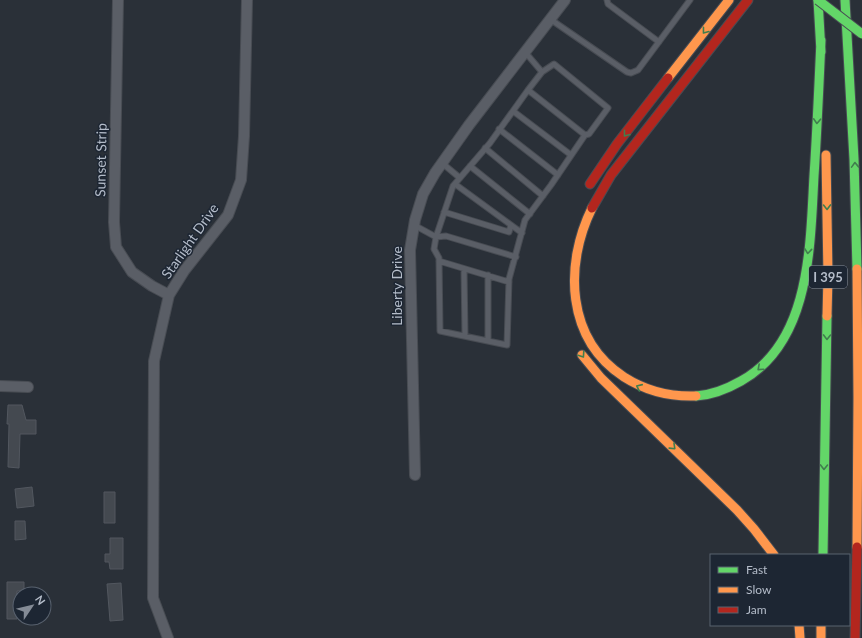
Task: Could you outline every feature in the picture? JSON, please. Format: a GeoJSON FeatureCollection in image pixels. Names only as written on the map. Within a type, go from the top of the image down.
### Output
{"type":"FeatureCollection","features":[{"type":"Feature","properties":{"kind":"main road"},"geometry":{"type":"LineString","coordinates":[[586,191],[610,154],[729,0]]}},
{"type":"Feature","properties":{"kind":"main road"},"geometry":{"type":"LineString","coordinates":[[748,0],[611,175],[592,206],[580,238],[575,261],[574,285],[576,306],[581,325],[601,358],[613,370],[634,384],[657,394],[671,396],[695,397],[717,393],[738,384],[756,372],[773,355],[785,337],[798,306],[806,267],[813,188],[821,40]]}},
{"type":"Feature","properties":{"kind":"main road"},"geometry":{"type":"LineString","coordinates":[[818,0],[825,134]]}},
{"type":"Feature","properties":{"kind":"main road"},"geometry":{"type":"LineString","coordinates":[[818,0],[862,34]]}},
{"type":"Feature","properties":{"kind":"main road","name":"I 395"},"geometry":{"type":"LineString","coordinates":[[844,0],[854,147],[858,309],[859,458],[856,638]]}},
{"type":"Feature","properties":{"kind":"main road","name":"I 395"},"geometry":{"type":"LineString","coordinates":[[822,554],[828,276],[826,148]]}},
{"type":"Feature","properties":{"kind":"main road"},"geometry":{"type":"LineString","coordinates":[[576,345],[601,378],[737,510],[773,554]]}},
{"type":"Feature","properties":{"kind":"main road"},"geometry":{"type":"LineString","coordinates":[[856,638],[862,585]]}},
{"type":"Feature","properties":{"kind":"main road"},"geometry":{"type":"LineString","coordinates":[[798,626],[800,638]]}},
{"type":"Feature","properties":{"kind":"main road"},"geometry":{"type":"LineString","coordinates":[[821,626],[821,638]]}},
{"type":"Feature","properties":{"kind":"street","name":"Sunset Strip"},"geometry":{"type":"LineString","coordinates":[[118,0],[114,222],[116,248],[132,272],[152,286],[169,295]]}},
{"type":"Feature","properties":{"kind":"street","name":"Starlight Drive"},"geometry":{"type":"LineString","coordinates":[[168,638],[153,598],[154,360],[169,295],[184,270],[228,215],[241,180],[244,136],[247,0]]}},
{"type":"Feature","properties":{"kind":"street","name":"Liberty Drive"},"geometry":{"type":"LineString","coordinates":[[415,475],[410,250],[414,225],[423,194],[442,163],[469,125],[565,0]]}},
{"type":"Feature","properties":{"kind":"street"},"geometry":{"type":"LineString","coordinates":[[0,386],[28,387]]}},
{"type":"Feature","properties":{"kind":"lane"},"geometry":{"type":"LineString","coordinates":[[607,0],[608,4],[659,42]]}},
{"type":"Feature","properties":{"kind":"lane"},"geometry":{"type":"LineString","coordinates":[[550,19],[627,72],[631,73],[638,70],[690,0]]}},
{"type":"Feature","properties":{"kind":"lane"},"geometry":{"type":"LineString","coordinates":[[525,52],[542,72]]}},
{"type":"Feature","properties":{"kind":"lane"},"geometry":{"type":"LineString","coordinates":[[554,64],[608,108],[589,134],[585,135],[525,220],[509,282],[507,345],[440,331],[439,258],[434,249],[436,237],[444,212],[455,184],[485,148],[542,72],[554,64]]}},
{"type":"Feature","properties":{"kind":"lane"},"geometry":{"type":"LineString","coordinates":[[528,90],[585,135]]}},
{"type":"Feature","properties":{"kind":"lane"},"geometry":{"type":"LineString","coordinates":[[513,110],[571,155]]}},
{"type":"Feature","properties":{"kind":"lane"},"geometry":{"type":"LineString","coordinates":[[499,129],[558,175]]}},
{"type":"Feature","properties":{"kind":"lane"},"geometry":{"type":"LineString","coordinates":[[485,148],[543,196]]}},
{"type":"Feature","properties":{"kind":"lane"},"geometry":{"type":"LineString","coordinates":[[442,163],[460,178]]}},
{"type":"Feature","properties":{"kind":"lane"},"geometry":{"type":"LineString","coordinates":[[470,166],[530,214]]}},
{"type":"Feature","properties":{"kind":"lane"},"geometry":{"type":"LineString","coordinates":[[455,184],[522,233]]}},
{"type":"Feature","properties":{"kind":"lane"},"geometry":{"type":"LineString","coordinates":[[444,212],[509,232],[511,225]]}},
{"type":"Feature","properties":{"kind":"lane"},"geometry":{"type":"LineString","coordinates":[[414,225],[436,237],[446,236],[516,257]]}},
{"type":"Feature","properties":{"kind":"lane"},"geometry":{"type":"LineString","coordinates":[[439,261],[509,282]]}},
{"type":"Feature","properties":{"kind":"lane"},"geometry":{"type":"LineString","coordinates":[[464,269],[465,336]]}},
{"type":"Feature","properties":{"kind":"lane"},"geometry":{"type":"LineString","coordinates":[[488,275],[488,341]]}},
{"type":"Feature","properties":{"kind":"building"},"geometry":{"type":"Polygon","coordinates":[[[8,405],[22,405],[26,420],[36,420],[36,434],[20,434],[19,468],[8,467],[8,405]]]}},
{"type":"Feature","properties":{"kind":"building"},"geometry":{"type":"Polygon","coordinates":[[[32,487],[34,506],[17,508],[15,489],[32,487]]]}},
{"type":"Feature","properties":{"kind":"building"},"geometry":{"type":"Polygon","coordinates":[[[104,492],[115,492],[115,523],[104,523],[104,492]]]}},
{"type":"Feature","properties":{"kind":"building"},"geometry":{"type":"Polygon","coordinates":[[[15,521],[25,521],[26,539],[15,540],[15,521]]]}},
{"type":"Feature","properties":{"kind":"building"},"geometry":{"type":"Polygon","coordinates":[[[110,538],[123,538],[123,569],[110,569],[109,562],[105,562],[105,554],[110,554],[110,538]]]}},
{"type":"Feature","properties":{"kind":"building"},"geometry":{"type":"Polygon","coordinates":[[[7,582],[24,582],[24,586],[12,586],[12,619],[7,619],[7,582]]]}},
{"type":"Feature","properties":{"kind":"building"},"geometry":{"type":"Polygon","coordinates":[[[121,583],[123,620],[110,621],[107,584],[121,583]]]}},
{"type":"Feature","properties":{"kind":"traffic: fast"},"geometry":{"type":"LineString","coordinates":[[818,0],[821,52]]}},
{"type":"Feature","properties":{"kind":"traffic: fast"},"geometry":{"type":"LineString","coordinates":[[818,0],[862,34]]}},
{"type":"Feature","properties":{"kind":"traffic: fast"},"geometry":{"type":"LineString","coordinates":[[845,0],[854,159],[857,269]]}},
{"type":"Feature","properties":{"kind":"traffic: fast"},"geometry":{"type":"LineString","coordinates":[[696,396],[714,393],[730,387],[764,364],[781,342],[794,317],[802,290],[808,261],[811,232],[821,40]]}},
{"type":"Feature","properties":{"kind":"traffic: fast"},"geometry":{"type":"LineString","coordinates":[[823,554],[827,316]]}},
{"type":"Feature","properties":{"kind":"traffic: slow"},"geometry":{"type":"LineString","coordinates":[[668,78],[729,0]]}},
{"type":"Feature","properties":{"kind":"traffic: slow"},"geometry":{"type":"LineString","coordinates":[[826,155],[828,276],[827,316]]}},
{"type":"Feature","properties":{"kind":"traffic: slow"},"geometry":{"type":"LineString","coordinates":[[592,208],[583,230],[577,253],[575,277],[576,300],[581,322],[591,343],[605,361],[632,382],[658,392],[696,396]]}},
{"type":"Feature","properties":{"kind":"traffic: slow"},"geometry":{"type":"LineString","coordinates":[[857,269],[857,547]]}},
{"type":"Feature","properties":{"kind":"traffic: slow"},"geometry":{"type":"LineString","coordinates":[[582,355],[601,378],[737,510],[773,554]]}},
{"type":"Feature","properties":{"kind":"traffic: slow"},"geometry":{"type":"LineString","coordinates":[[799,626],[800,638]]}},
{"type":"Feature","properties":{"kind":"traffic: slow"},"geometry":{"type":"LineString","coordinates":[[821,626],[821,638]]}},
{"type":"Feature","properties":{"kind":"traffic: jam"},"geometry":{"type":"LineString","coordinates":[[592,208],[611,175],[748,0]]}},
{"type":"Feature","properties":{"kind":"traffic: jam"},"geometry":{"type":"LineString","coordinates":[[590,184],[617,144],[668,78]]}},
{"type":"Feature","properties":{"kind":"traffic: jam"},"geometry":{"type":"LineString","coordinates":[[855,638],[857,547]]}}]}
